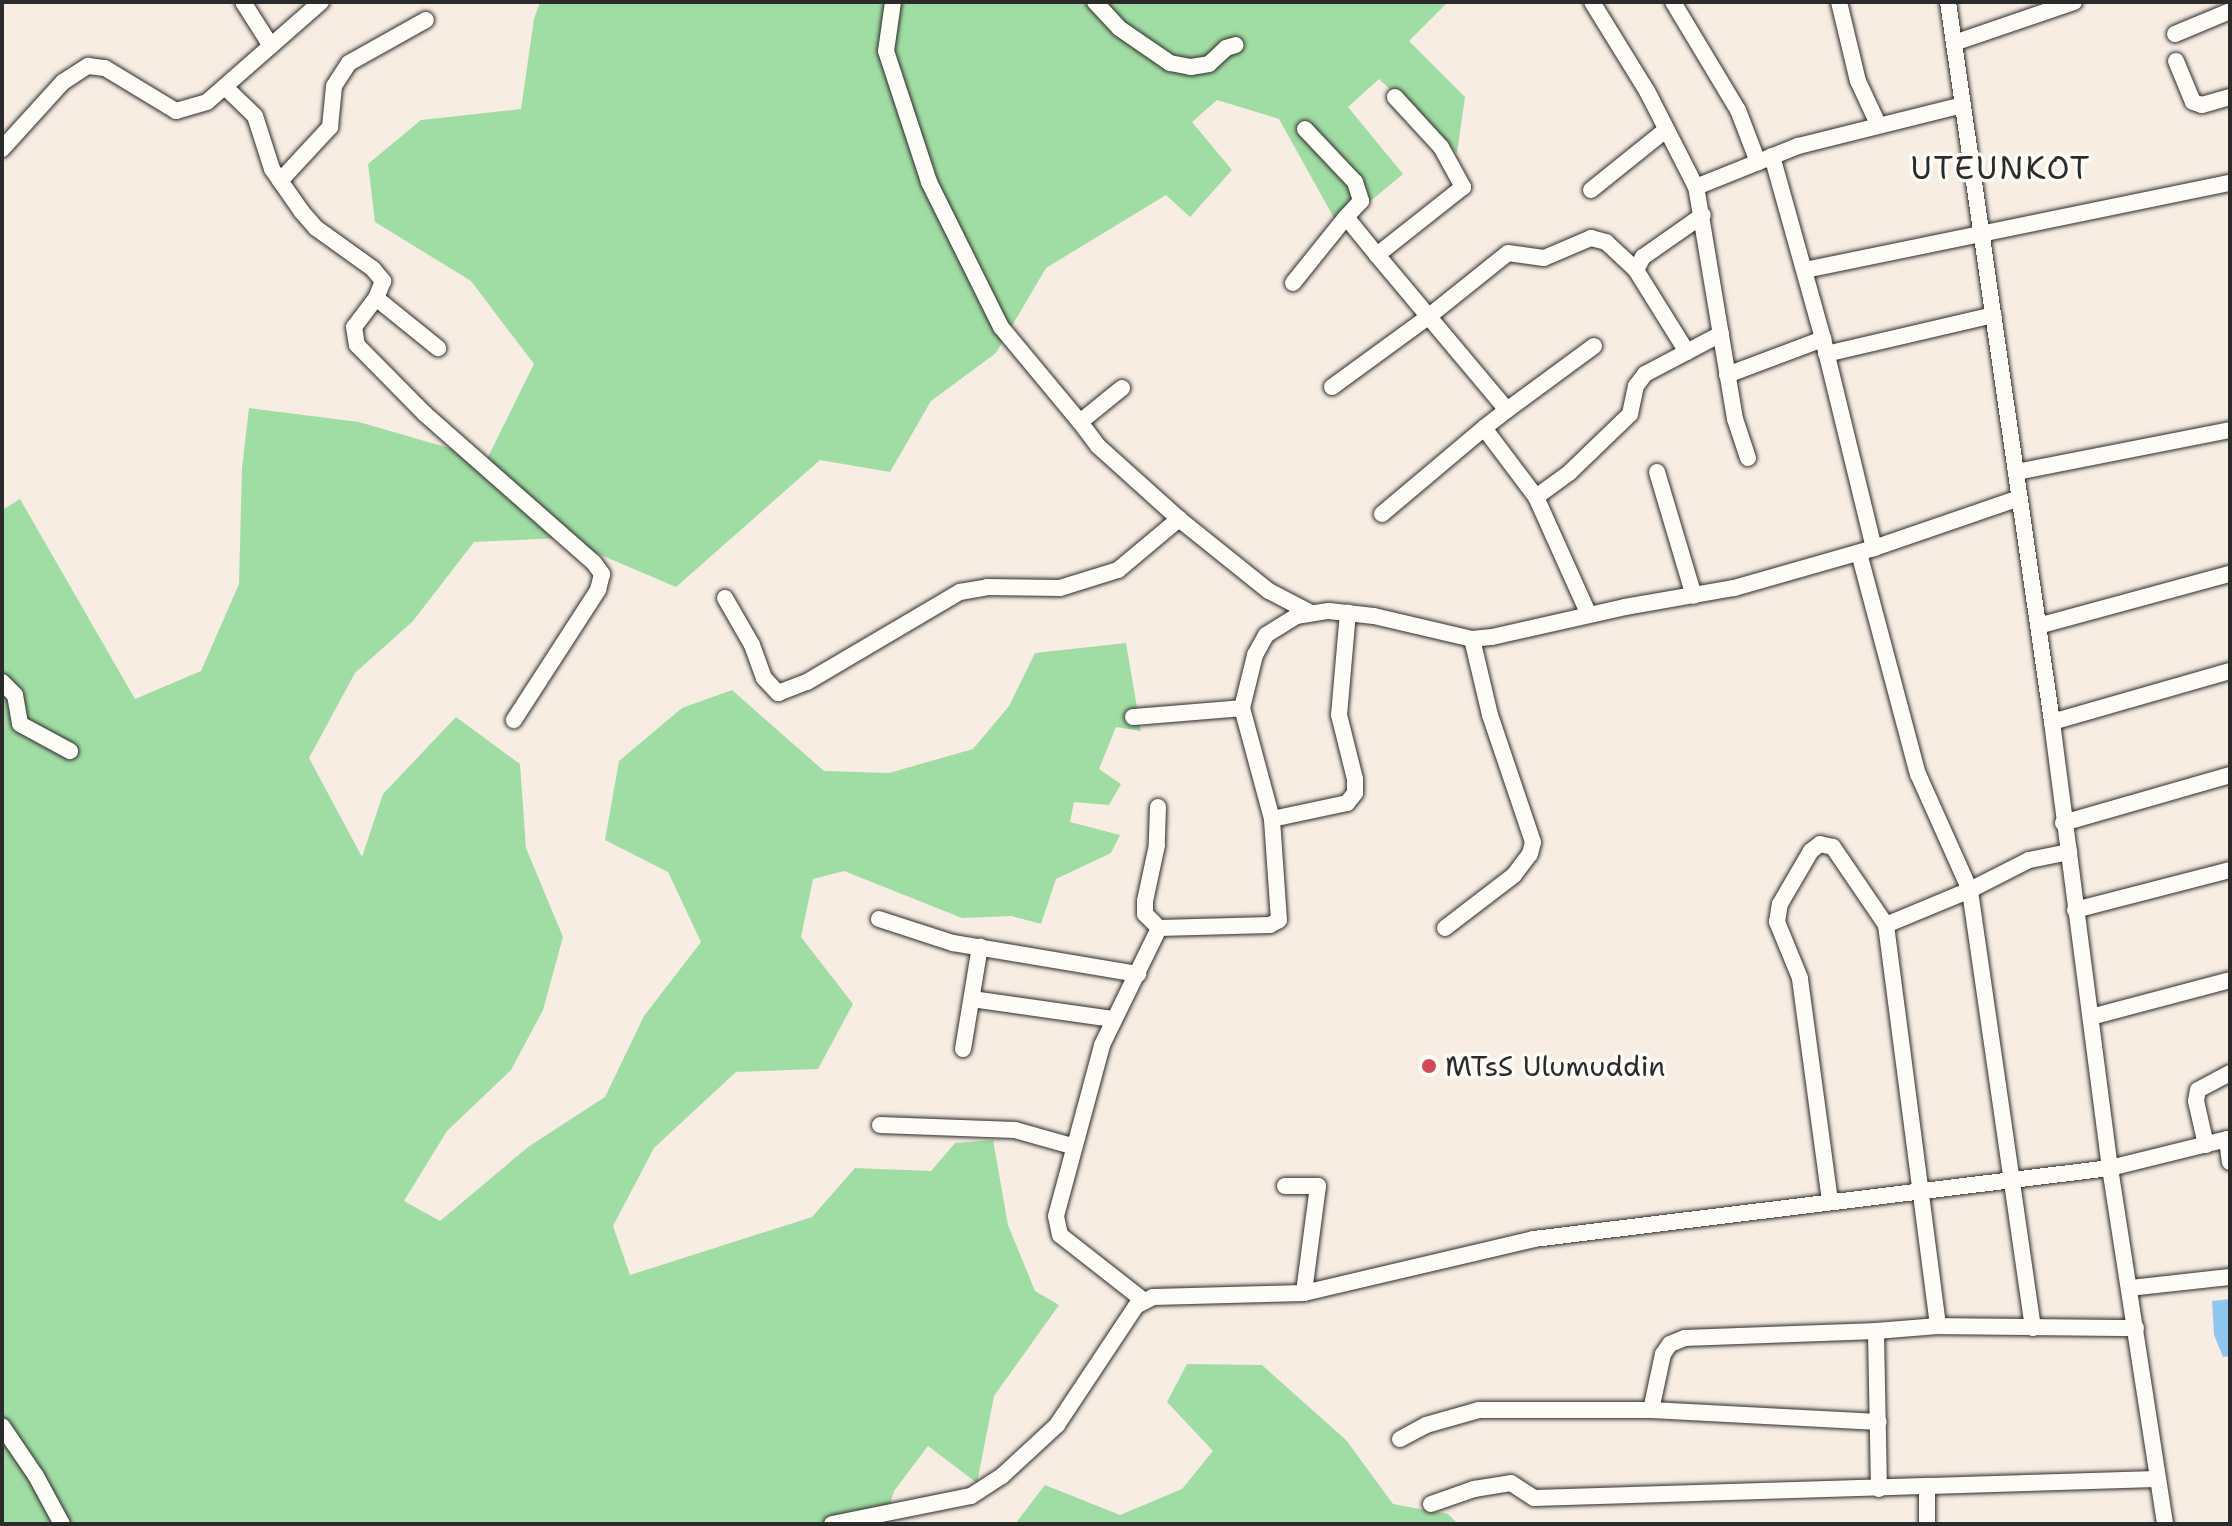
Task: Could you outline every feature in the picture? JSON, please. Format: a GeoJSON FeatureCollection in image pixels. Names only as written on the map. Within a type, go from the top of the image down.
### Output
{"type":"FeatureCollection","features":[{"type":"Feature","properties":{"kind":"street"},"geometry":{"type":"LineString","coordinates":[[243,2],[271,46]]}},
{"type":"Feature","properties":{"kind":"street"},"geometry":{"type":"LineString","coordinates":[[2,149],[63,82],[88,66],[105,68],[176,111],[207,102],[321,2]]}},
{"type":"Feature","properties":{"kind":"street"},"geometry":{"type":"LineString","coordinates":[[893,2],[886,51],[929,182],[1001,327],[1098,446],[1179,519],[1269,591],[1309,612]]}},
{"type":"Feature","properties":{"kind":"street"},"geometry":{"type":"LineString","coordinates":[[1095,2],[1119,28],[1170,63],[1191,67],[1209,64],[1226,48],[1236,45]]}},
{"type":"Feature","properties":{"kind":"street"},"geometry":{"type":"LineString","coordinates":[[1592,2],[1667,129],[1696,187],[1735,419],[1748,458]]}},
{"type":"Feature","properties":{"kind":"street"},"geometry":{"type":"LineString","coordinates":[[1673,2],[1765,159],[1805,270],[1825,347],[1866,550],[1918,774],[1970,890],[2033,1328]]}},
{"type":"Feature","properties":{"kind":"street"},"geometry":{"type":"LineString","coordinates":[[1839,2],[1858,81],[1878,124]]}},
{"type":"Feature","properties":{"kind":"street"},"geometry":{"type":"LineString","coordinates":[[1948,2],[2052,722],[2110,1168],[2165,1524]]}},
{"type":"Feature","properties":{"kind":"street"},"geometry":{"type":"LineString","coordinates":[[1954,43],[2074,2]]}},
{"type":"Feature","properties":{"kind":"street"},"geometry":{"type":"LineString","coordinates":[[2175,34],[2230,11]]}},
{"type":"Feature","properties":{"kind":"street"},"geometry":{"type":"LineString","coordinates":[[280,181],[330,127],[334,86],[349,63],[426,20]]}},
{"type":"Feature","properties":{"kind":"street"},"geometry":{"type":"LineString","coordinates":[[2176,61],[2193,102],[2202,105],[2230,97]]}},
{"type":"Feature","properties":{"kind":"street"},"geometry":{"type":"LineString","coordinates":[[226,88],[255,116],[272,169],[316,228],[383,281],[376,298],[354,327],[357,345],[425,414],[594,563],[602,574],[598,590],[514,720]]}},
{"type":"Feature","properties":{"kind":"street"},"geometry":{"type":"LineString","coordinates":[[1377,255],[1463,187],[1441,147],[1395,97]]}},
{"type":"Feature","properties":{"kind":"street"},"geometry":{"type":"LineString","coordinates":[[1696,187],[1765,159],[1878,124],[1963,105]]}},
{"type":"Feature","properties":{"kind":"street"},"geometry":{"type":"LineString","coordinates":[[1293,283],[1362,195],[1355,182],[1305,129]]}},
{"type":"Feature","properties":{"kind":"street"},"geometry":{"type":"LineString","coordinates":[[1591,190],[1667,129]]}},
{"type":"Feature","properties":{"kind":"street"},"geometry":{"type":"LineString","coordinates":[[1805,270],[2230,183]]}},
{"type":"Feature","properties":{"kind":"street"},"geometry":{"type":"LineString","coordinates":[[1636,270],[1643,257],[1703,215]]}},
{"type":"Feature","properties":{"kind":"street"},"geometry":{"type":"LineString","coordinates":[[1346,217],[1507,410]]}},
{"type":"Feature","properties":{"kind":"street"},"geometry":{"type":"LineString","coordinates":[[1332,387],[1428,317],[1508,253],[1544,258],[1591,238],[1606,242],[1636,270],[1687,352]]}},
{"type":"Feature","properties":{"kind":"street"},"geometry":{"type":"LineString","coordinates":[[376,298],[438,348]]}},
{"type":"Feature","properties":{"kind":"street"},"geometry":{"type":"LineString","coordinates":[[1727,375],[1825,347],[1994,315]]}},
{"type":"Feature","properties":{"kind":"street"},"geometry":{"type":"LineString","coordinates":[[1536,497],[1569,473],[1630,414],[1636,386],[1645,374],[1721,334]]}},
{"type":"Feature","properties":{"kind":"street"},"geometry":{"type":"LineString","coordinates":[[1382,514],[1484,428],[1594,346]]}},
{"type":"Feature","properties":{"kind":"street"},"geometry":{"type":"LineString","coordinates":[[1080,422],[1122,388]]}},
{"type":"Feature","properties":{"kind":"street"},"geometry":{"type":"LineString","coordinates":[[1484,428],[1536,497],[1589,615]]}},
{"type":"Feature","properties":{"kind":"street"},"geometry":{"type":"LineString","coordinates":[[2016,472],[2230,430]]}},
{"type":"Feature","properties":{"kind":"street"},"geometry":{"type":"LineString","coordinates":[[1657,472],[1694,596]]}},
{"type":"Feature","properties":{"kind":"street"},"geometry":{"type":"LineString","coordinates":[[1158,807],[1157,845],[1145,914],[1159,928],[1270,925],[1279,920],[1272,819],[1242,708],[1262,641],[1278,624],[1309,612],[1348,612],[1472,639],[1734,588],[1866,550],[2019,498]]}},
{"type":"Feature","properties":{"kind":"street"},"geometry":{"type":"LineString","coordinates":[[725,598],[752,645],[764,678],[778,693],[788,692],[960,592],[987,587],[1075,586],[1118,570],[1179,519]]}},
{"type":"Feature","properties":{"kind":"street"},"geometry":{"type":"LineString","coordinates":[[2038,626],[2230,574]]}},
{"type":"Feature","properties":{"kind":"street"},"geometry":{"type":"LineString","coordinates":[[1272,819],[1347,803],[1355,793],[1355,779],[1339,715],[1348,612]]}},
{"type":"Feature","properties":{"kind":"street"},"geometry":{"type":"LineString","coordinates":[[1445,928],[1514,875],[1530,854],[1533,842],[1490,715],[1472,639]]}},
{"type":"Feature","properties":{"kind":"street"},"geometry":{"type":"LineString","coordinates":[[2052,722],[2230,671]]}},
{"type":"Feature","properties":{"kind":"street"},"geometry":{"type":"LineString","coordinates":[[2,682],[15,695],[20,724],[70,751]]}},
{"type":"Feature","properties":{"kind":"street"},"geometry":{"type":"LineString","coordinates":[[1133,717],[1242,708]]}},
{"type":"Feature","properties":{"kind":"street"},"geometry":{"type":"LineString","coordinates":[[2063,823],[2230,775]]}},
{"type":"Feature","properties":{"kind":"street"},"geometry":{"type":"LineString","coordinates":[[1830,1201],[1800,978],[1779,929],[1778,910],[1811,851],[1820,844],[1833,847],[1886,925],[1923,1190],[1938,1326]]}},
{"type":"Feature","properties":{"kind":"street"},"geometry":{"type":"LineString","coordinates":[[1886,925],[1970,890],[2029,860],[2069,852]]}},
{"type":"Feature","properties":{"kind":"street"},"geometry":{"type":"LineString","coordinates":[[2075,910],[2230,870]]}},
{"type":"Feature","properties":{"kind":"street"},"geometry":{"type":"LineString","coordinates":[[879,919],[928,938],[1138,974]]}},
{"type":"Feature","properties":{"kind":"street"},"geometry":{"type":"LineString","coordinates":[[1143,1300],[1055,1228],[1072,1146],[1091,1078],[1113,1019],[1159,928]]}},
{"type":"Feature","properties":{"kind":"street"},"geometry":{"type":"LineString","coordinates":[[963,1049],[980,946]]}},
{"type":"Feature","properties":{"kind":"street"},"geometry":{"type":"LineString","coordinates":[[2091,1017],[2230,980]]}},
{"type":"Feature","properties":{"kind":"street"},"geometry":{"type":"LineString","coordinates":[[972,999],[1113,1019]]}},
{"type":"Feature","properties":{"kind":"street"},"geometry":{"type":"LineString","coordinates":[[2206,1145],[2196,1101],[2198,1090],[2230,1073]]}},
{"type":"Feature","properties":{"kind":"street"},"geometry":{"type":"LineString","coordinates":[[880,1125],[1015,1130],[1072,1146]]}},
{"type":"Feature","properties":{"kind":"street"},"geometry":{"type":"LineString","coordinates":[[832,1524],[971,1496],[1002,1476],[1057,1425],[1143,1300],[1163,1296],[1304,1293],[1534,1239],[2110,1168],[2228,1139],[2230,1162]]}},
{"type":"Feature","properties":{"kind":"street"},"geometry":{"type":"LineString","coordinates":[[1285,1186],[1318,1186],[1304,1293]]}},
{"type":"Feature","properties":{"kind":"street"},"geometry":{"type":"LineString","coordinates":[[2130,1288],[2230,1277]]}},
{"type":"Feature","properties":{"kind":"street"},"geometry":{"type":"LineString","coordinates":[[1651,1410],[1663,1354],[1670,1344],[1685,1338],[1938,1326],[2136,1328]]}},
{"type":"Feature","properties":{"kind":"street"},"geometry":{"type":"LineString","coordinates":[[1876,1331],[1879,1489]]}},
{"type":"Feature","properties":{"kind":"street"},"geometry":{"type":"LineString","coordinates":[[1400,1439],[1426,1425],[1479,1410],[1651,1410],[1879,1422]]}},
{"type":"Feature","properties":{"kind":"street"},"geometry":{"type":"LineString","coordinates":[[2,1426],[36,1476],[62,1524]]}},
{"type":"Feature","properties":{"kind":"street"},"geometry":{"type":"LineString","coordinates":[[1431,1504],[1474,1489],[1511,1483],[1534,1498],[2156,1479]]}},
{"type":"Feature","properties":{"kind":"street"},"geometry":{"type":"LineString","coordinates":[[1927,1487],[1927,1524]]}},
{"type":"Feature","properties":{"kind":"green space"},"geometry":{"type":"Polygon","coordinates":[[[540,2],[1448,2],[1409,41],[1465,97],[1457,153],[1379,79],[1348,107],[1403,174],[1339,227],[1279,119],[1217,100],[1192,122],[1232,170],[1190,217],[1166,195],[1046,268],[996,353],[931,401],[890,472],[820,460],[676,587],[561,538],[474,542],[413,621],[355,673],[309,758],[362,857],[383,794],[456,717],[520,764],[526,848],[563,937],[543,1010],[511,1070],[447,1131],[404,1201],[440,1221],[528,1147],[605,1097],[644,1016],[701,942],[668,872],[605,840],[619,761],[682,708],[732,690],[824,771],[889,773],[973,749],[1009,706],[1035,653],[1126,643],[1141,731],[1116,727],[1099,769],[1121,784],[1109,805],[1074,802],[1070,822],[1120,835],[1111,853],[1056,879],[1041,924],[1011,916],[962,918],[844,871],[813,879],[801,937],[853,1004],[818,1069],[736,1072],[654,1148],[613,1226],[630,1275],[812,1217],[855,1168],[931,1171],[955,1143],[993,1140],[1008,1225],[1035,1291],[1059,1305],[994,1396],[977,1483],[928,1446],[894,1491],[884,1524],[2,1524],[2,510],[20,499],[135,699],[201,671],[239,584],[242,468],[249,408],[359,422],[487,459],[534,364],[471,281],[375,222],[368,164],[421,120],[521,109],[534,19],[540,2]]]}},
{"type":"Feature","properties":{"kind":"green space"},"geometry":{"type":"Polygon","coordinates":[[[1187,1364],[1262,1365],[1346,1440],[1393,1504],[1448,1514],[1458,1524],[1015,1524],[1045,1485],[1120,1515],[1182,1489],[1213,1451],[1167,1402],[1187,1364]]]}},
{"type":"Feature","properties":{"kind":"water"},"geometry":{"type":"Polygon","coordinates":[[[2230,1299],[2230,1356],[2223,1357],[2214,1335],[2212,1301],[2230,1299]]]}},
{"type":"Feature","properties":{"kind":"place","name":"MTsS Ulumuddin"},"geometry":{"type":"Point","coordinates":[1429,1066]}},
{"type":"Feature","properties":{"kind":"district","name":"UTEUNKOT"},"geometry":{"type":"Point","coordinates":[2001,168]}}]}
